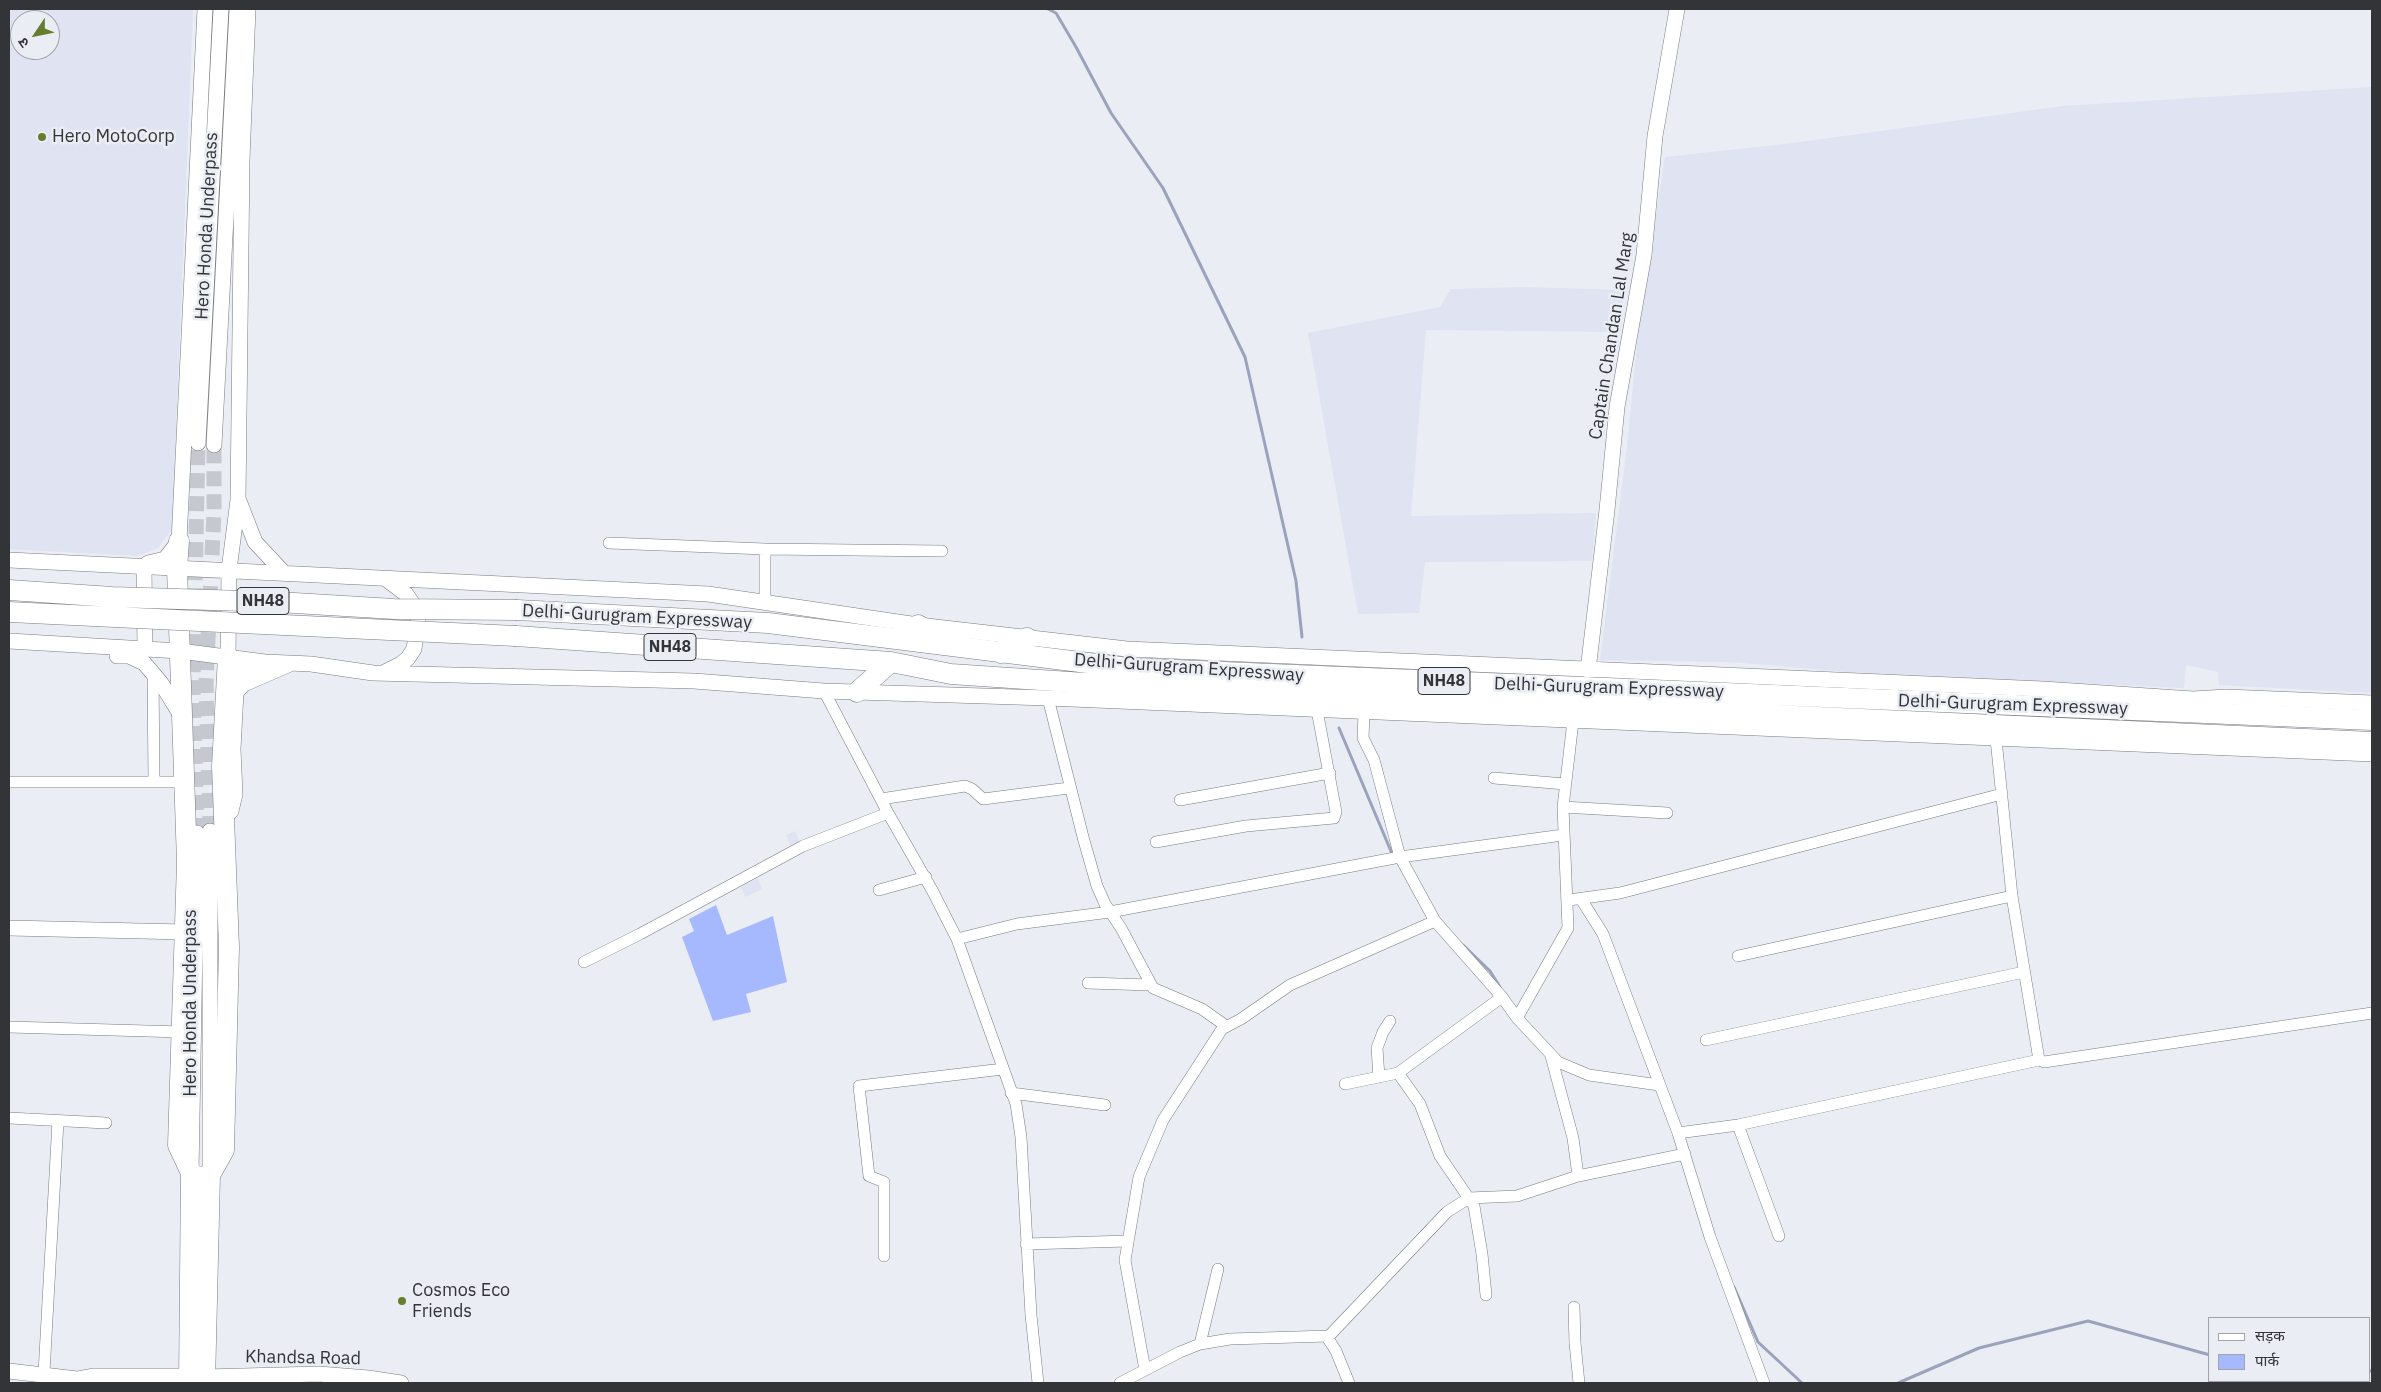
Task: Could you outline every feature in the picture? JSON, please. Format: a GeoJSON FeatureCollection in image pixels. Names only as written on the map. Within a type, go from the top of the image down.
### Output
{"type":"FeatureCollection","features":[{"type":"Feature","properties":{"kind":"highway"},"geometry":{"type":"LineString","coordinates":[[179,541],[177,568],[184,720],[187,862],[178,1145],[200,1174],[197,1380]]}},
{"type":"Feature","properties":{"kind":"highway","name":"Delhi-Gurugram Expressway"},"geometry":{"type":"LineString","coordinates":[[9,590],[112,597],[278,602],[394,609],[518,610],[768,623],[1128,668],[2372,720]]}},
{"type":"Feature","properties":{"kind":"highway","name":"Delhi-Gurugram Expressway"},"geometry":{"type":"LineString","coordinates":[[9,612],[516,636],[891,662],[960,674],[1392,706],[2372,742]]}},
{"type":"Feature","properties":{"kind":"highway"},"geometry":{"type":"LineString","coordinates":[[918,625],[957,647]]}},
{"type":"Feature","properties":{"kind":"highway"},"geometry":{"type":"LineString","coordinates":[[1001,653],[1027,638]]}},
{"type":"Feature","properties":{"kind":"highway"},"geometry":{"type":"LineString","coordinates":[[200,1174],[224,1150],[229,947],[210,827],[222,766],[228,657]]}},
{"type":"Feature","properties":{"kind":"highway"},"geometry":{"type":"LineString","coordinates":[[857,692],[891,662]]}},
{"type":"Feature","properties":{"kind":"main road"},"geometry":{"type":"LineString","coordinates":[[139,566],[166,559],[179,541],[205,9]]}},
{"type":"Feature","properties":{"kind":"main road","name":"Hero Honda Underpass"},"geometry":{"type":"LineString","coordinates":[[198,443],[220,9]]}},
{"type":"Feature","properties":{"kind":"main road","name":"Hero Honda Underpass"},"geometry":{"type":"LineString","coordinates":[[214,445],[237,9]]}},
{"type":"Feature","properties":{"kind":"main road"},"geometry":{"type":"LineString","coordinates":[[228,657],[229,570],[238,500],[242,160],[248,9]]}},
{"type":"Feature","properties":{"kind":"main road","name":"Captain Chandan Lal Marg"},"geometry":{"type":"LineString","coordinates":[[1588,670],[1617,407],[1644,255],[1656,136],[1677,9]]}},
{"type":"Feature","properties":{"kind":"main road"},"geometry":{"type":"LineString","coordinates":[[238,500],[255,542],[284,573]]}},
{"type":"Feature","properties":{"kind":"main road"},"geometry":{"type":"LineString","coordinates":[[9,560],[708,594],[918,625],[1127,649],[2043,689],[2192,700],[2226,697],[2372,703]]}},
{"type":"Feature","properties":{"kind":"main road"},"geometry":{"type":"LineString","coordinates":[[139,566],[144,648]]}},
{"type":"Feature","properties":{"kind":"main road"},"geometry":{"type":"LineString","coordinates":[[383,673],[408,658],[414,649],[419,613],[406,594],[386,579]]}},
{"type":"Feature","properties":{"kind":"main road"},"geometry":{"type":"LineString","coordinates":[[9,641],[180,651],[265,662],[294,663],[383,673],[694,681],[824,691],[1048,698],[1364,713],[1392,706],[1573,721],[2372,754]]}},
{"type":"Feature","properties":{"kind":"main road"},"geometry":{"type":"LineString","coordinates":[[55,644],[64,650],[129,656],[144,663],[153,671],[184,720]]}},
{"type":"Feature","properties":{"kind":"main road"},"geometry":{"type":"LineString","coordinates":[[226,677],[265,662]]}},
{"type":"Feature","properties":{"kind":"main road"},"geometry":{"type":"LineString","coordinates":[[210,827],[231,811],[235,794],[233,749],[236,692],[244,684],[294,663]]}},
{"type":"Feature","properties":{"kind":"main road","name":"Hero Honda Underpass"},"geometry":{"type":"LineString","coordinates":[[200,1174],[210,827]]}},
{"type":"Feature","properties":{"kind":"main road"},"geometry":{"type":"LineString","coordinates":[[9,928],[185,932]]}},
{"type":"Feature","properties":{"kind":"main road","name":"Khandsa Road"},"geometry":{"type":"LineString","coordinates":[[9,1363],[77,1379],[93,1376],[132,1380],[197,1380],[320,1374],[401,1383]]}},
{"type":"Feature","properties":{"kind":"main road","name":"Khandsa Road"},"geometry":{"type":"LineString","coordinates":[[9,1371],[28,1378],[45,1370]]}},
{"type":"Feature","properties":{"kind":"street"},"geometry":{"type":"LineString","coordinates":[[609,543],[765,549],[942,551]]}},
{"type":"Feature","properties":{"kind":"street"},"geometry":{"type":"LineString","coordinates":[[765,549],[765,602]]}},
{"type":"Feature","properties":{"kind":"street"},"geometry":{"type":"LineString","coordinates":[[153,671],[154,782]]}},
{"type":"Feature","properties":{"kind":"street"},"geometry":{"type":"LineString","coordinates":[[824,691],[888,813],[926,877],[957,939],[1016,1104],[1021,1137],[1026,1244],[1038,1383]]}},
{"type":"Feature","properties":{"kind":"street"},"geometry":{"type":"LineString","coordinates":[[1048,698],[1069,788],[1097,886],[1150,985]]}},
{"type":"Feature","properties":{"kind":"street"},"geometry":{"type":"LineString","coordinates":[[1156,842],[1246,826],[1332,819],[1336,812],[1317,710]]}},
{"type":"Feature","properties":{"kind":"street"},"geometry":{"type":"LineString","coordinates":[[1364,713],[1363,738],[1374,760],[1400,857],[1435,921],[1502,997],[1516,1018],[1551,1056],[1566,1066],[1589,1074],[1659,1085]]}},
{"type":"Feature","properties":{"kind":"street"},"geometry":{"type":"LineString","coordinates":[[1516,1018],[1551,955],[1567,934],[1575,900],[1563,835],[1565,784],[1573,721]]}},
{"type":"Feature","properties":{"kind":"street"},"geometry":{"type":"LineString","coordinates":[[1996,739],[2012,896],[2040,1060]]}},
{"type":"Feature","properties":{"kind":"street"},"geometry":{"type":"LineString","coordinates":[[1180,800],[1330,773]]}},
{"type":"Feature","properties":{"kind":"street"},"geometry":{"type":"LineString","coordinates":[[1494,778],[1565,784]]}},
{"type":"Feature","properties":{"kind":"street"},"geometry":{"type":"LineString","coordinates":[[9,782],[186,782]]}},
{"type":"Feature","properties":{"kind":"street"},"geometry":{"type":"LineString","coordinates":[[881,799],[965,786],[972,789],[983,799],[1069,788]]}},
{"type":"Feature","properties":{"kind":"street"},"geometry":{"type":"LineString","coordinates":[[1575,900],[1620,893],[2002,794]]}},
{"type":"Feature","properties":{"kind":"street"},"geometry":{"type":"LineString","coordinates":[[1563,807],[1667,813]]}},
{"type":"Feature","properties":{"kind":"street"},"geometry":{"type":"LineString","coordinates":[[584,962],[803,846],[888,813]]}},
{"type":"Feature","properties":{"kind":"street"},"geometry":{"type":"LineString","coordinates":[[957,939],[1017,924],[1110,912],[1400,857],[1563,835]]}},
{"type":"Feature","properties":{"kind":"street"},"geometry":{"type":"LineString","coordinates":[[879,890],[926,877]]}},
{"type":"Feature","properties":{"kind":"street"},"geometry":{"type":"LineString","coordinates":[[1738,956],[2012,896]]}},
{"type":"Feature","properties":{"kind":"street"},"geometry":{"type":"LineString","coordinates":[[1575,900],[1603,934],[1678,1132],[1710,1237],[1764,1383]]}},
{"type":"Feature","properties":{"kind":"street"},"geometry":{"type":"LineString","coordinates":[[1145,1370],[1125,1260],[1139,1177],[1153,1140],[1168,1112],[1219,1033],[1226,1026],[1241,1019],[1290,985],[1435,921]]}},
{"type":"Feature","properties":{"kind":"street"},"geometry":{"type":"LineString","coordinates":[[1706,1040],[2024,972]]}},
{"type":"Feature","properties":{"kind":"street"},"geometry":{"type":"LineString","coordinates":[[1088,983],[1150,985],[1202,1009],[1226,1026]]}},
{"type":"Feature","properties":{"kind":"street"},"geometry":{"type":"LineString","coordinates":[[1345,1084],[1398,1072],[1502,997]]}},
{"type":"Feature","properties":{"kind":"street"},"geometry":{"type":"LineString","coordinates":[[1678,1132],[1738,1125],[2040,1060],[2044,1062],[2372,1013]]}},
{"type":"Feature","properties":{"kind":"street"},"geometry":{"type":"LineString","coordinates":[[1379,1077],[1377,1048],[1383,1032],[1390,1021]]}},
{"type":"Feature","properties":{"kind":"street"},"geometry":{"type":"LineString","coordinates":[[9,1027],[182,1032]]}},
{"type":"Feature","properties":{"kind":"street"},"geometry":{"type":"LineString","coordinates":[[1551,1056],[1573,1138],[1578,1176]]}},
{"type":"Feature","properties":{"kind":"street"},"geometry":{"type":"LineString","coordinates":[[884,1256],[884,1182],[868,1176],[859,1086],[1003,1069]]}},
{"type":"Feature","properties":{"kind":"street"},"geometry":{"type":"LineString","coordinates":[[1398,1072],[1420,1104],[1440,1156],[1469,1198],[1476,1215],[1486,1295]]}},
{"type":"Feature","properties":{"kind":"street"},"geometry":{"type":"LineString","coordinates":[[1011,1093],[1105,1105]]}},
{"type":"Feature","properties":{"kind":"street"},"geometry":{"type":"LineString","coordinates":[[9,1118],[106,1123]]}},
{"type":"Feature","properties":{"kind":"street"},"geometry":{"type":"LineString","coordinates":[[45,1370],[58,1121]]}},
{"type":"Feature","properties":{"kind":"street"},"geometry":{"type":"LineString","coordinates":[[1738,1125],[1779,1236]]}},
{"type":"Feature","properties":{"kind":"street"},"geometry":{"type":"LineString","coordinates":[[1120,1383],[1180,1352],[1200,1344],[1230,1339],[1326,1336],[1334,1332],[1447,1212],[1469,1198],[1518,1196],[1578,1176],[1685,1154]]}},
{"type":"Feature","properties":{"kind":"street"},"geometry":{"type":"LineString","coordinates":[[1026,1244],[1128,1241]]}},
{"type":"Feature","properties":{"kind":"street"},"geometry":{"type":"LineString","coordinates":[[1200,1344],[1218,1269]]}},
{"type":"Feature","properties":{"kind":"street"},"geometry":{"type":"LineString","coordinates":[[1574,1307],[1574,1342],[1579,1383]]}},
{"type":"Feature","properties":{"kind":"street"},"geometry":{"type":"LineString","coordinates":[[1326,1336],[1336,1351],[1349,1383]]}},
{"type":"Feature","properties":{"kind":"shaded area","name":"Hero MotoCorp"},"geometry":{"type":"Polygon","coordinates":[[[9,9],[193,9],[172,529],[158,548],[138,556],[9,549],[9,9]]]}},
{"type":"Feature","properties":{"kind":"shaded area"},"geometry":{"type":"Polygon","coordinates":[[[2372,87],[2372,693],[2219,685],[2218,672],[2186,665],[2184,688],[1847,672],[1731,662],[1600,660],[1627,447],[1639,325],[1665,157],[1793,143],[2063,106],[2372,87]]]}},
{"type":"Feature","properties":{"kind":"shaded area"},"geometry":{"type":"Polygon","coordinates":[[[1523,287],[1624,290],[1621,332],[1426,330],[1411,516],[1596,513],[1592,561],[1425,562],[1419,613],[1358,614],[1308,333],[1440,307],[1451,289],[1523,287]]]}},
{"type":"Feature","properties":{"kind":"shaded area"},"geometry":{"type":"Polygon","coordinates":[[[795,831],[800,842],[791,847],[786,835],[795,831]]]}},
{"type":"Feature","properties":{"kind":"shaded area"},"geometry":{"type":"Polygon","coordinates":[[[758,878],[762,889],[745,897],[741,887],[758,878]]]}},
{"type":"Feature","properties":{"kind":"green space"},"geometry":{"type":"Polygon","coordinates":[[[716,905],[727,935],[773,916],[787,982],[746,994],[751,1012],[713,1021],[682,937],[694,931],[689,919],[716,905]]]}},
{"type":"Feature","properties":{"kind":"waterway"},"geometry":{"type":"LineString","coordinates":[[1048,9],[1056,13],[1111,113],[1163,188],[1245,357],[1296,581],[1302,637]]}},
{"type":"Feature","properties":{"kind":"waterway"},"geometry":{"type":"LineString","coordinates":[[1339,728],[1393,856]]}},
{"type":"Feature","properties":{"kind":"waterway"},"geometry":{"type":"LineString","coordinates":[[1463,945],[1490,971],[1500,987]]}},
{"type":"Feature","properties":{"kind":"waterway"},"geometry":{"type":"LineString","coordinates":[[1734,1287],[1758,1342],[1802,1383]]}},
{"type":"Feature","properties":{"kind":"waterway"},"geometry":{"type":"LineString","coordinates":[[1898,1383],[1979,1348],[2088,1321],[2208,1354]]}},
{"type":"Feature","properties":{"kind":"tunnel"},"geometry":{"type":"LineString","coordinates":[[197,833],[193,684],[198,443]]}},
{"type":"Feature","properties":{"kind":"tunnel"},"geometry":{"type":"LineString","coordinates":[[210,831],[206,682],[214,512],[214,445]]}},
{"type":"Feature","properties":{"kind":"place","name":"Hero MotoCorp"},"geometry":{"type":"Point","coordinates":[42,137]}},
{"type":"Feature","properties":{"kind":"place","name":"Cosmos Eco Friends"},"geometry":{"type":"Point","coordinates":[402,1301]}}]}
